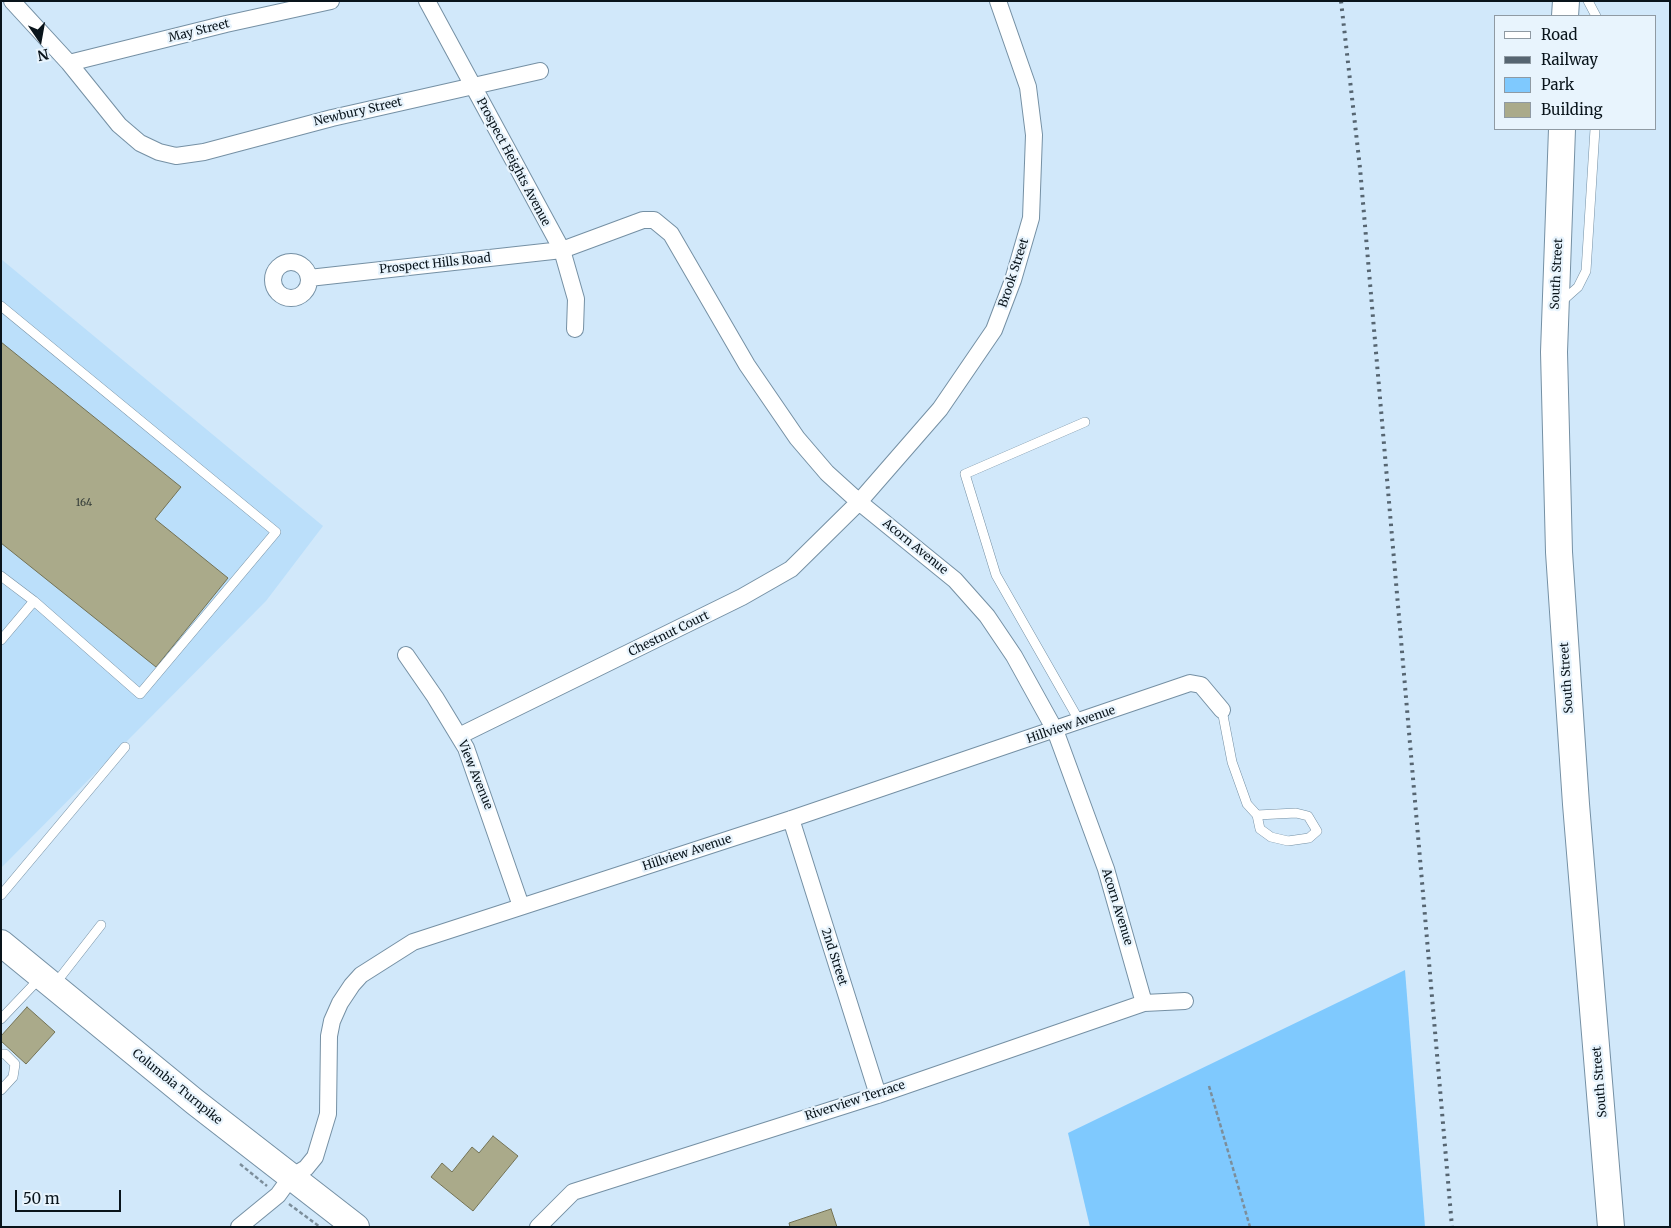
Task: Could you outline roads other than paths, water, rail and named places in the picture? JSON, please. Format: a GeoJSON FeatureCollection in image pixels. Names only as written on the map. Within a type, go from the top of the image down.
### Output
{"type":"FeatureCollection","features":[{"type":"Feature","properties":{"kind":"main road"},"geometry":{"type":"LineString","coordinates":[[1565,15],[1566,1]]}},
{"type":"Feature","properties":{"kind":"main road","name":"South Street"},"geometry":{"type":"LineString","coordinates":[[1562,130],[1554,352],[1560,562],[1571,735],[1611,1227]]}},
{"type":"Feature","properties":{"kind":"main road","name":"Columbia Turnpike"},"geometry":{"type":"LineString","coordinates":[[1,943],[290,1177],[356,1227]]}},
{"type":"Feature","properties":{"kind":"street"},"geometry":{"type":"LineString","coordinates":[[12,1],[69,63]]}},
{"type":"Feature","properties":{"kind":"street","name":"May Street"},"geometry":{"type":"LineString","coordinates":[[69,63],[226,24],[331,1]]}},
{"type":"Feature","properties":{"kind":"street","name":"Prospect Heights Avenue"},"geometry":{"type":"LineString","coordinates":[[427,1],[562,250],[576,299],[575,329]]}},
{"type":"Feature","properties":{"kind":"street","name":"Brook Street"},"geometry":{"type":"LineString","coordinates":[[859,502],[940,409],[994,330],[1013,280],[1032,218],[1034,135],[1028,87],[998,1]]}},
{"type":"Feature","properties":{"kind":"street","name":"Newbury Street"},"geometry":{"type":"LineString","coordinates":[[69,63],[119,124],[140,143],[159,152],[176,156],[204,152],[332,118],[540,71]]}},
{"type":"Feature","properties":{"kind":"street","name":"Acorn Avenue"},"geometry":{"type":"LineString","coordinates":[[562,250],[644,220],[654,220],[671,234],[747,364],[796,438],[827,473],[859,502],[956,580],[987,616],[1014,656],[1055,730],[1106,870],[1144,1004]]}},
{"type":"Feature","properties":{"kind":"street","name":"Prospect Hills Road"},"geometry":{"type":"LineString","coordinates":[[309,278],[562,250]]}},
{"type":"Feature","properties":{"kind":"street","name":"Chestnut Court"},"geometry":{"type":"LineString","coordinates":[[459,736],[742,598],[791,569],[859,502]]}},
{"type":"Feature","properties":{"kind":"street","name":"View Avenue"},"geometry":{"type":"LineString","coordinates":[[406,655],[459,736],[473,766],[521,906]]}},
{"type":"Feature","properties":{"kind":"street","name":"Hillview Avenue"},"geometry":{"type":"LineString","coordinates":[[238,1227],[278,1195],[290,1177],[306,1168],[315,1157],[325,1130],[328,1114],[328,1053],[332,1021],[352,985],[372,967],[413,942],[791,819],[1195,683],[1200,685],[1222,710]]}},
{"type":"Feature","properties":{"kind":"street","name":"2nd Street"},"geometry":{"type":"LineString","coordinates":[[791,819],[878,1095]]}},
{"type":"Feature","properties":{"kind":"street","name":"Riverview Terrace"},"geometry":{"type":"LineString","coordinates":[[538,1227],[573,1192],[878,1095],[1144,1004],[1185,1000]]}},
{"type":"Feature","properties":{"kind":"lane"},"geometry":{"type":"LineString","coordinates":[[1588,1],[1595,15]]}},
{"type":"Feature","properties":{"kind":"lane"},"geometry":{"type":"LineString","coordinates":[[1556,306],[1578,287],[1586,271],[1595,130]]}},
{"type":"Feature","properties":{"kind":"lane"},"geometry":{"type":"LineString","coordinates":[[1,306],[276,532],[265,548],[140,694],[34,601],[1,576]]}},
{"type":"Feature","properties":{"kind":"lane"},"geometry":{"type":"LineString","coordinates":[[1080,722],[996,575],[965,474],[1085,422]]}},
{"type":"Feature","properties":{"kind":"lane"},"geometry":{"type":"LineString","coordinates":[[1,640],[34,601]]}},
{"type":"Feature","properties":{"kind":"lane"},"geometry":{"type":"LineString","coordinates":[[1222,710],[1232,762],[1248,804],[1256,815],[1260,828],[1271,837],[1288,841],[1309,838],[1317,831],[1308,816],[1296,813],[1256,815]]}},
{"type":"Feature","properties":{"kind":"lane"},"geometry":{"type":"LineString","coordinates":[[1,895],[125,747]]}},
{"type":"Feature","properties":{"kind":"lane"},"geometry":{"type":"LineString","coordinates":[[1,1019],[47,981],[101,926]]}},
{"type":"Feature","properties":{"kind":"lane"},"geometry":{"type":"LineString","coordinates":[[1,1054],[5,1054],[14,1064],[13,1077],[1,1090]]}},
{"type":"Feature","properties":{"kind":"railway"},"geometry":{"type":"LineString","coordinates":[[1341,1],[1360,168],[1452,1227]]}}]}
